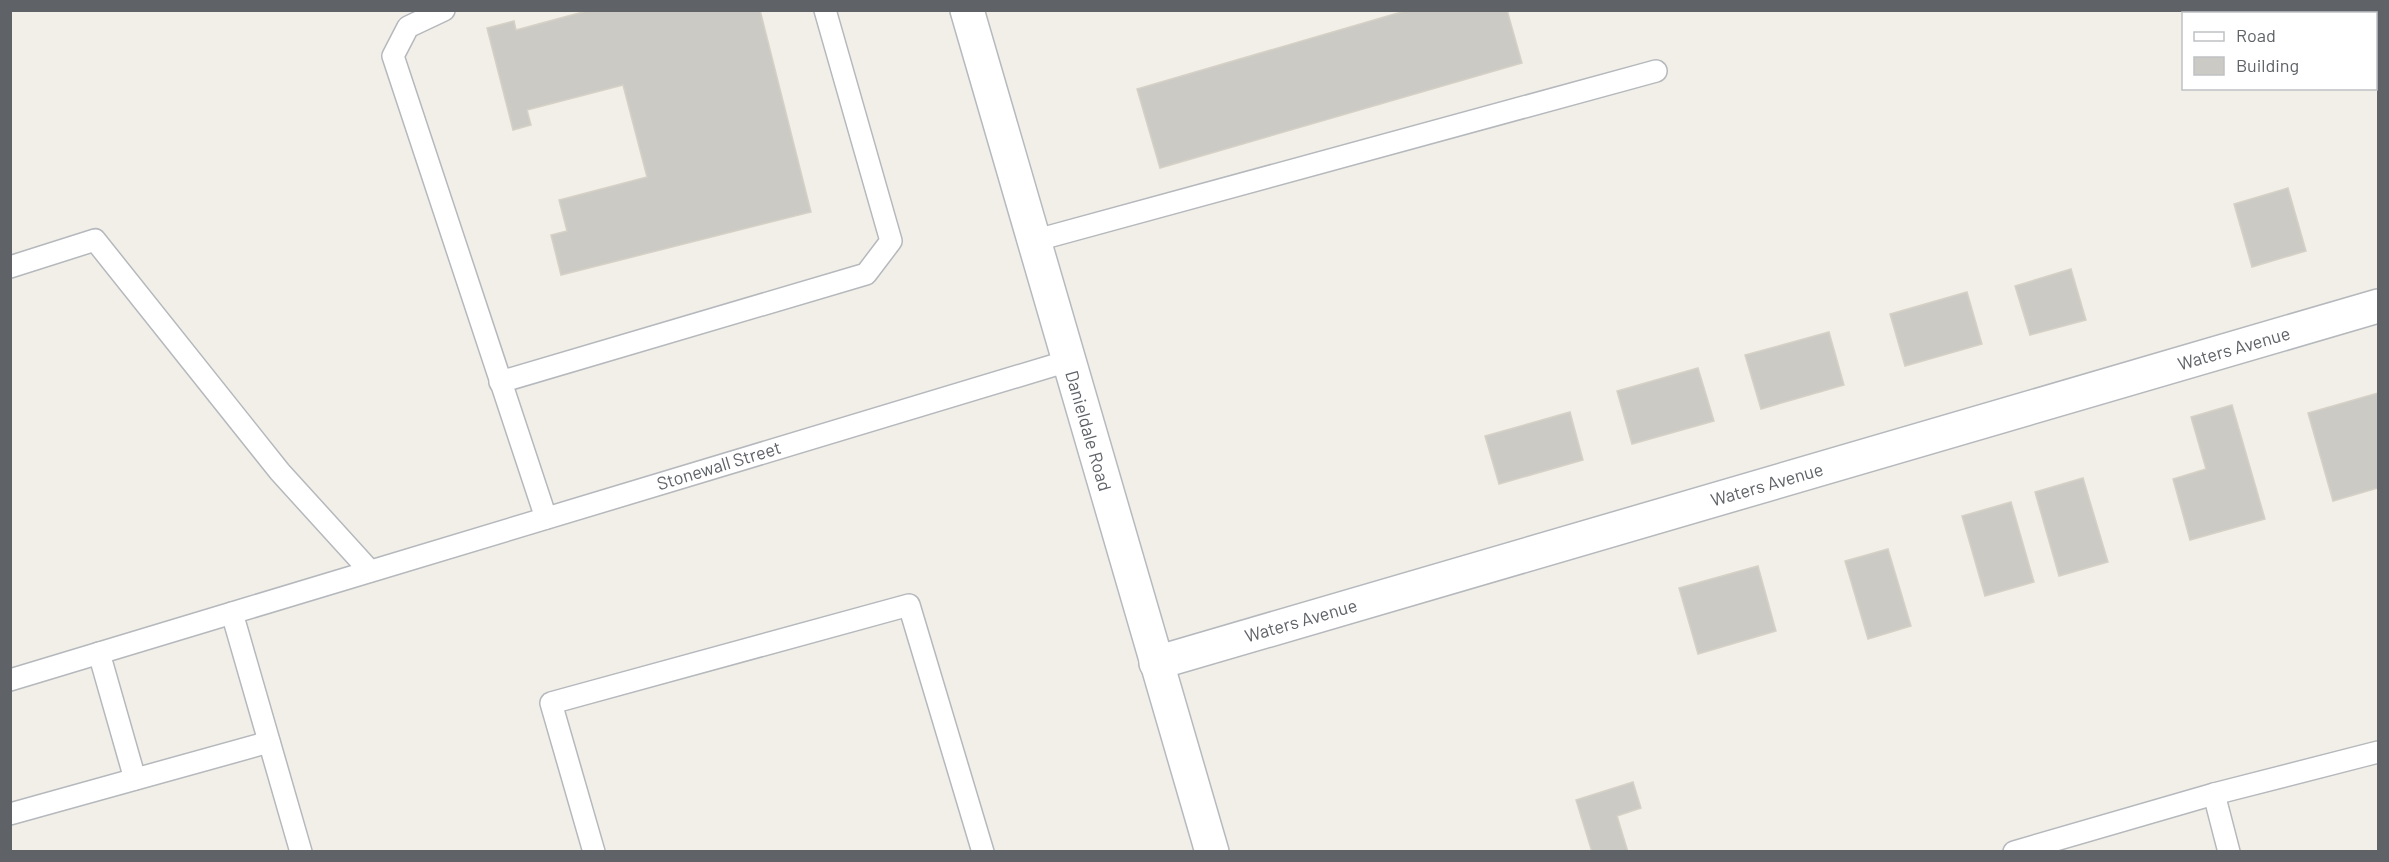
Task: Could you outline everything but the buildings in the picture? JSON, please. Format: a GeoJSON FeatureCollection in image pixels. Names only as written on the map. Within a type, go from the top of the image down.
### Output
{"type":"FeatureCollection","features":[{"type":"Feature","properties":{"kind":"street","name":"Danieldale Road"},"geometry":{"type":"LineString","coordinates":[[968,10],[1033,241],[1212,852]]}},
{"type":"Feature","properties":{"kind":"street","name":"Waters Avenue"},"geometry":{"type":"LineString","coordinates":[[1156,663],[2379,306]]}},
{"type":"Feature","properties":{"kind":"lane"},"geometry":{"type":"LineString","coordinates":[[444,10],[408,27],[393,56],[546,518]]}},
{"type":"Feature","properties":{"kind":"lane"},"geometry":{"type":"LineString","coordinates":[[500,382],[866,274],[891,241],[825,10]]}},
{"type":"Feature","properties":{"kind":"lane"},"geometry":{"type":"LineString","coordinates":[[1033,241],[1656,71]]}},
{"type":"Feature","properties":{"kind":"lane"},"geometry":{"type":"LineString","coordinates":[[10,267],[95,240],[280,472],[370,571]]}},
{"type":"Feature","properties":{"kind":"lane","name":"Stonewall Street"},"geometry":{"type":"LineString","coordinates":[[10,680],[1068,361]]}},
{"type":"Feature","properties":{"kind":"lane"},"geometry":{"type":"LineString","coordinates":[[594,852],[551,703],[909,605],[983,852]]}},
{"type":"Feature","properties":{"kind":"lane"},"geometry":{"type":"LineString","coordinates":[[232,613],[301,852]]}},
{"type":"Feature","properties":{"kind":"lane"},"geometry":{"type":"LineString","coordinates":[[99,653],[135,779]]}},
{"type":"Feature","properties":{"kind":"lane"},"geometry":{"type":"LineString","coordinates":[[10,814],[269,742]]}},
{"type":"Feature","properties":{"kind":"lane"},"geometry":{"type":"LineString","coordinates":[[2014,852],[2050,847],[2214,794],[2379,752]]}},
{"type":"Feature","properties":{"kind":"lane"},"geometry":{"type":"LineString","coordinates":[[2214,794],[2229,852]]}}]}
